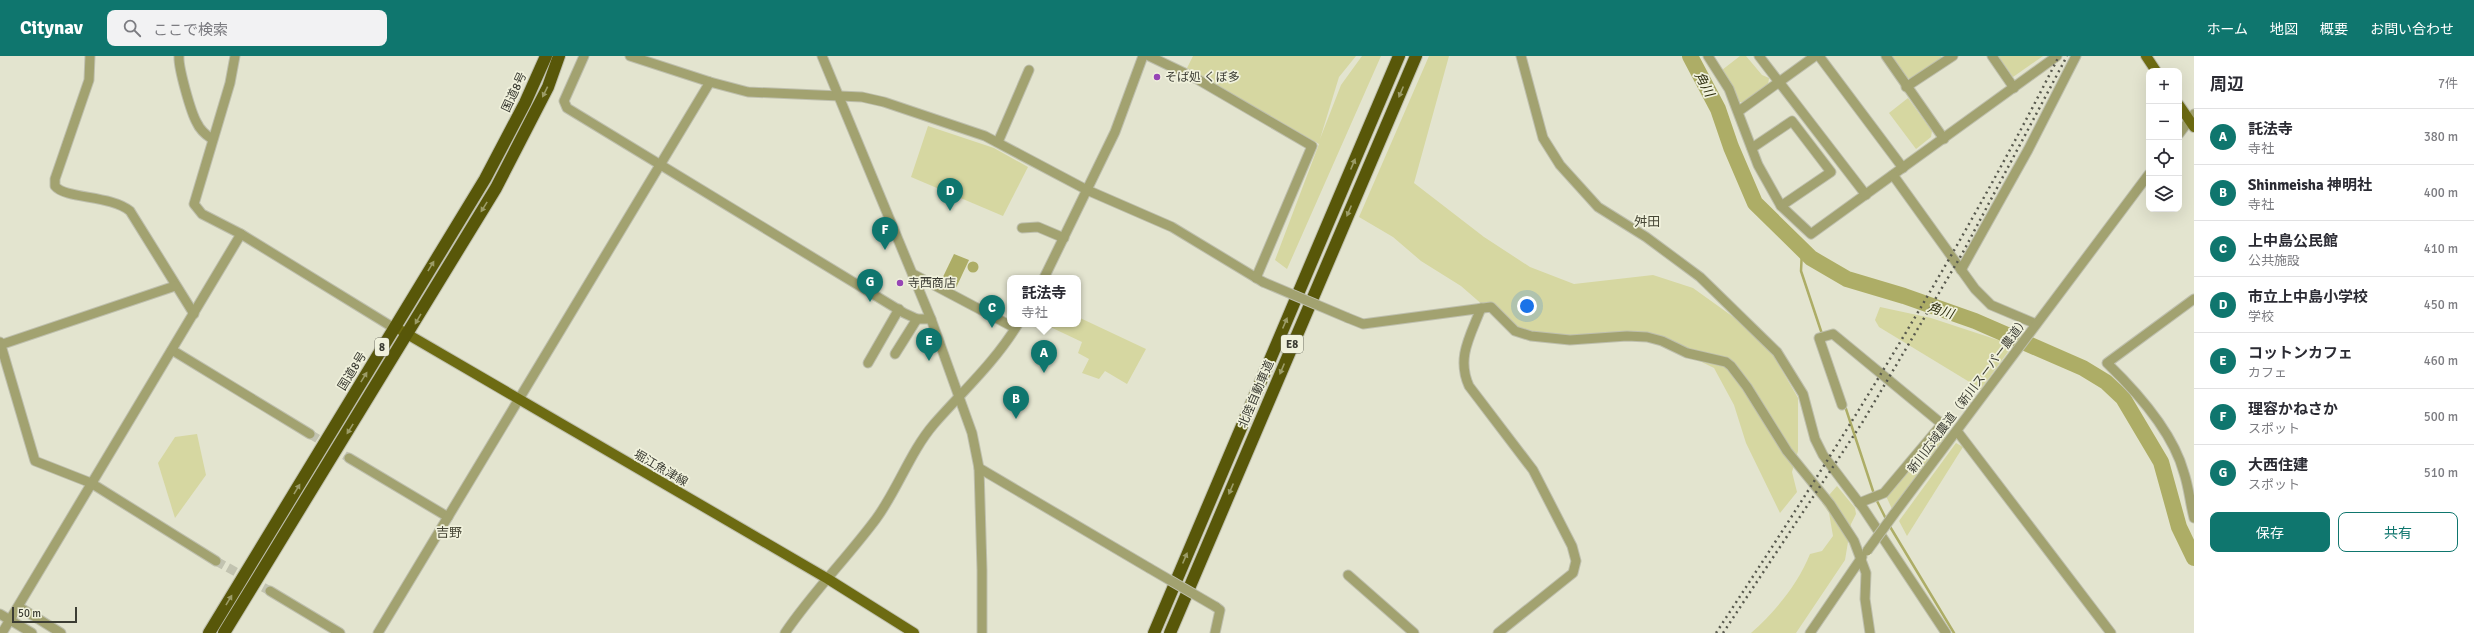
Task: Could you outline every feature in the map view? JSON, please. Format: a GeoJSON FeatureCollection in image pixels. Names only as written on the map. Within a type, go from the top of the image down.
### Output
{"type":"FeatureCollection","features":[{"type":"Feature","properties":{"kind":"highway","name":"国道8号"},"geometry":{"type":"LineString","coordinates":[[209,633],[485,179],[525,103],[546,56]]}},
{"type":"Feature","properties":{"kind":"highway","name":"8"},"geometry":{"type":"LineString","coordinates":[[224,633],[408,334],[513,157],[548,87],[559,56]]}},
{"type":"Feature","properties":{"kind":"highway","name":"北陸自動車道"},"geometry":{"type":"LineString","coordinates":[[1154,633],[1399,56]]}},
{"type":"Feature","properties":{"kind":"highway","name":"北陸自動車道"},"geometry":{"type":"LineString","coordinates":[[1170,633],[1416,56]]}},
{"type":"Feature","properties":{"kind":"main road"},"geometry":{"type":"LineString","coordinates":[[2146,56],[2154,68]]}},
{"type":"Feature","properties":{"kind":"main road"},"geometry":{"type":"LineString","coordinates":[[2182,108],[2192,120]]}},
{"type":"Feature","properties":{"kind":"main road","name":"堀江魚津線"},"geometry":{"type":"LineString","coordinates":[[394,328],[408,334],[828,580],[914,633]]}},
{"type":"Feature","properties":{"kind":"street"},"geometry":{"type":"LineString","coordinates":[[90,56],[89,80],[55,179],[55,186],[62,192],[102,199],[123,205],[130,211],[175,286],[194,314]]}},
{"type":"Feature","properties":{"kind":"street"},"geometry":{"type":"LineString","coordinates":[[179,56],[178,66],[196,122],[203,132],[212,139]]}},
{"type":"Feature","properties":{"kind":"street"},"geometry":{"type":"LineString","coordinates":[[236,56],[230,83],[212,139],[194,204],[202,214],[241,234],[394,328]]}},
{"type":"Feature","properties":{"kind":"street"},"geometry":{"type":"LineString","coordinates":[[584,56],[564,102],[566,108],[899,309],[917,319],[931,319]]}},
{"type":"Feature","properties":{"kind":"street"},"geometry":{"type":"LineString","coordinates":[[630,56],[710,82],[748,92],[838,95],[884,102],[998,142],[1087,190],[1172,227],[1259,280],[1363,324],[1491,307],[1515,330],[1531,336],[1570,340],[1627,336],[1647,337],[1662,341],[1687,353],[1726,362],[1748,387],[1787,451],[1842,521],[1854,541],[1866,573],[1865,599],[1870,633]]}},
{"type":"Feature","properties":{"kind":"street"},"geometry":{"type":"LineString","coordinates":[[822,56],[931,319],[961,398],[972,433],[979,468],[982,633]]}},
{"type":"Feature","properties":{"kind":"street"},"geometry":{"type":"LineString","coordinates":[[1046,275],[1115,132],[1143,56]]}},
{"type":"Feature","properties":{"kind":"street"},"geometry":{"type":"LineString","coordinates":[[1149,56],[1197,79],[1312,146],[1259,280]]}},
{"type":"Feature","properties":{"kind":"street"},"geometry":{"type":"LineString","coordinates":[[1521,56],[1543,138],[1560,165],[1598,207],[1646,237],[1700,278],[1778,352],[1803,394],[1815,439],[1823,455],[1859,502],[1946,633]]}},
{"type":"Feature","properties":{"kind":"street"},"geometry":{"type":"LineString","coordinates":[[1708,56],[1729,89],[1758,165],[1781,206],[1811,234],[2058,56]]}},
{"type":"Feature","properties":{"kind":"street"},"geometry":{"type":"LineString","coordinates":[[1759,56],[1866,195]]}},
{"type":"Feature","properties":{"kind":"street"},"geometry":{"type":"LineString","coordinates":[[1739,112],[1815,56]]}},
{"type":"Feature","properties":{"kind":"street"},"geometry":{"type":"LineString","coordinates":[[1819,56],[1903,168]]}},
{"type":"Feature","properties":{"kind":"street"},"geometry":{"type":"LineString","coordinates":[[1886,56],[1906,88],[1944,139]]}},
{"type":"Feature","properties":{"kind":"street"},"geometry":{"type":"LineString","coordinates":[[1906,88],[1953,56]]}},
{"type":"Feature","properties":{"kind":"street"},"geometry":{"type":"LineString","coordinates":[[1992,56],[2014,88]]}},
{"type":"Feature","properties":{"kind":"street"},"geometry":{"type":"LineString","coordinates":[[1961,270],[2028,150],[2076,56]]}},
{"type":"Feature","properties":{"kind":"street"},"geometry":{"type":"LineString","coordinates":[[998,142],[1028,70]]}},
{"type":"Feature","properties":{"kind":"street"},"geometry":{"type":"LineString","coordinates":[[378,633],[662,165],[710,82]]}},
{"type":"Feature","properties":{"kind":"street"},"geometry":{"type":"LineString","coordinates":[[2182,131],[2192,120]]}},
{"type":"Feature","properties":{"kind":"street"},"geometry":{"type":"LineString","coordinates":[[1752,148],[1792,121],[1831,172],[1781,206]]}},
{"type":"Feature","properties":{"kind":"street"},"geometry":{"type":"LineString","coordinates":[[1893,175],[1975,289],[1991,305],[2035,327]]}},
{"type":"Feature","properties":{"kind":"street","name":"新川広域農道（新川スーパー農道）"},"geometry":{"type":"LineString","coordinates":[[1810,633],[1860,559],[2014,356],[2148,176]]}},
{"type":"Feature","properties":{"kind":"street"},"geometry":{"type":"LineString","coordinates":[[1022,228],[1038,227],[1064,238]]}},
{"type":"Feature","properties":{"kind":"street"},"geometry":{"type":"LineString","coordinates":[[2,633],[19,607],[91,483],[241,234]]}},
{"type":"Feature","properties":{"kind":"street"},"geometry":{"type":"LineString","coordinates":[[913,274],[1007,321]]}},
{"type":"Feature","properties":{"kind":"street"},"geometry":{"type":"LineString","coordinates":[[175,286],[0,344],[35,461],[91,483],[216,561]]}},
{"type":"Feature","properties":{"kind":"street"},"geometry":{"type":"LineString","coordinates":[[2194,299],[2107,363],[2130,385],[2167,436],[2184,472],[2194,518]]}},
{"type":"Feature","properties":{"kind":"street"},"geometry":{"type":"LineString","coordinates":[[1482,308],[1463,356],[1462,372],[1469,386],[1533,470],[1572,546],[1576,561],[1573,573],[1498,633]]}},
{"type":"Feature","properties":{"kind":"street"},"geometry":{"type":"LineString","coordinates":[[868,363],[899,309]]}},
{"type":"Feature","properties":{"kind":"street"},"geometry":{"type":"LineString","coordinates":[[895,354],[917,319]]}},
{"type":"Feature","properties":{"kind":"street"},"geometry":{"type":"LineString","coordinates":[[785,633],[879,514],[915,450],[929,431],[981,375],[1016,327]]}},
{"type":"Feature","properties":{"kind":"street"},"geometry":{"type":"LineString","coordinates":[[1842,405],[1819,338],[1833,334],[1942,424],[1881,494],[1859,502]]}},
{"type":"Feature","properties":{"kind":"street"},"geometry":{"type":"LineString","coordinates":[[172,350],[310,434]]}},
{"type":"Feature","properties":{"kind":"street"},"geometry":{"type":"LineString","coordinates":[[1957,431],[2111,633]]}},
{"type":"Feature","properties":{"kind":"street"},"geometry":{"type":"LineString","coordinates":[[349,458],[448,516]]}},
{"type":"Feature","properties":{"kind":"street"},"geometry":{"type":"LineString","coordinates":[[979,468],[1216,607],[1220,610],[1215,633]]}},
{"type":"Feature","properties":{"kind":"street"},"geometry":{"type":"LineString","coordinates":[[1348,576],[1414,633]]}},
{"type":"Feature","properties":{"kind":"street"},"geometry":{"type":"LineString","coordinates":[[270,591],[340,633]]}},
{"type":"Feature","properties":{"kind":"street"},"geometry":{"type":"LineString","coordinates":[[19,607],[61,633]]}},
{"type":"Feature","properties":{"kind":"street"},"geometry":{"type":"LineString","coordinates":[[0,614],[32,633]]}},
{"type":"Feature","properties":{"kind":"green space"},"geometry":{"type":"Polygon","coordinates":[[[1193,56],[1356,56],[1339,77],[1320,139],[1341,85],[1362,56],[1381,56],[1287,269],[1275,260],[1319,144],[1187,68],[1193,56]]]}},
{"type":"Feature","properties":{"kind":"green space"},"geometry":{"type":"Polygon","coordinates":[[[1429,56],[1449,56],[1414,183],[1484,237],[1530,267],[1574,284],[1653,275],[1693,288],[1764,339],[1798,398],[1798,451],[1792,472],[1797,492],[1780,513],[1746,443],[1734,405],[1714,368],[1669,346],[1606,334],[1560,338],[1515,333],[1461,286],[1421,261],[1393,237],[1359,217],[1429,56]]]}},
{"type":"Feature","properties":{"kind":"green space"},"geometry":{"type":"Polygon","coordinates":[[[1740,56],[1746,56],[1762,75],[1769,78],[1768,85],[1744,102],[1738,102],[1722,70],[1740,56]]]}},
{"type":"Feature","properties":{"kind":"green space"},"geometry":{"type":"Polygon","coordinates":[[[1891,56],[1942,57],[1912,79],[1904,78],[1891,56]]]}},
{"type":"Feature","properties":{"kind":"green space"},"geometry":{"type":"Polygon","coordinates":[[[1998,56],[2043,56],[2013,77],[1998,56]]]}},
{"type":"Feature","properties":{"kind":"green space"},"geometry":{"type":"Polygon","coordinates":[[[1908,98],[1932,131],[1931,137],[1916,149],[1889,113],[1908,98]]]}},
{"type":"Feature","properties":{"kind":"green space"},"geometry":{"type":"Polygon","coordinates":[[[928,126],[994,148],[1028,167],[1003,216],[911,177],[928,126]]]}},
{"type":"Feature","properties":{"kind":"green space"},"geometry":{"type":"Polygon","coordinates":[[[1880,307],[1931,318],[2013,345],[1981,389],[1879,327],[1875,320],[1880,307]]]}},
{"type":"Feature","properties":{"kind":"green space"},"geometry":{"type":"Polygon","coordinates":[[[1081,318],[1146,349],[1127,384],[1105,371],[1099,379],[1082,373],[1089,359],[1078,353],[1082,342],[1050,327],[1081,327],[1081,318]]]}},
{"type":"Feature","properties":{"kind":"green space"},"geometry":{"type":"Polygon","coordinates":[[[1943,429],[1949,435],[1892,509],[1886,496],[1943,429]]]}},
{"type":"Feature","properties":{"kind":"green space"},"geometry":{"type":"Polygon","coordinates":[[[197,434],[206,475],[175,518],[158,463],[175,437],[197,434]]]}},
{"type":"Feature","properties":{"kind":"green space"},"geometry":{"type":"Polygon","coordinates":[[[1956,443],[1963,447],[1907,536],[1899,521],[1956,443]]]}},
{"type":"Feature","properties":{"kind":"green space"},"geometry":{"type":"Polygon","coordinates":[[[1837,486],[1855,508],[1856,514],[1851,524],[1845,560],[1796,633],[1751,633],[1769,616],[1785,597],[1799,576],[1810,554],[1822,551],[1833,536],[1829,513],[1822,503],[1837,486]]]}},
{"type":"Feature","properties":{"kind":"shaded area"},"geometry":{"type":"Polygon","coordinates":[[[954,254],[969,260],[955,290],[941,281],[954,254]]]}},
{"type":"Feature","properties":{"kind":"shaded area"},"geometry":{"type":"Polygon","coordinates":[[[973,261],[977,263],[979,267],[977,271],[973,273],[969,271],[967,267],[969,263],[973,261]]]}},
{"type":"Feature","properties":{"kind":"waterway","name":"角川"},"geometry":{"type":"LineString","coordinates":[[1690,56],[1718,109],[1731,147],[1755,203],[1811,258],[1847,279],[1904,296],[1975,321],[2083,368],[2106,382],[2123,398],[2161,462],[2179,527],[2194,558]]}},
{"type":"Feature","properties":{"kind":"waterway"},"geometry":{"type":"LineString","coordinates":[[1802,250],[1801,271],[1822,334]]}},
{"type":"Feature","properties":{"kind":"waterway"},"geometry":{"type":"LineString","coordinates":[[1845,406],[1874,494]]}},
{"type":"Feature","properties":{"kind":"waterway"},"geometry":{"type":"LineString","coordinates":[[1876,499],[1887,521]]}},
{"type":"Feature","properties":{"kind":"waterway"},"geometry":{"type":"LineString","coordinates":[[1889,525],[1954,633]]}},
{"type":"Feature","properties":{"kind":"tunnel"},"geometry":{"type":"LineString","coordinates":[[310,434],[349,458]]}},
{"type":"Feature","properties":{"kind":"tunnel"},"geometry":{"type":"LineString","coordinates":[[216,561],[270,591]]}},
{"type":"Feature","properties":{"kind":"railway"},"geometry":{"type":"LineString","coordinates":[[1716,633],[1808,492],[1896,349],[1980,205],[2059,56]]}},
{"type":"Feature","properties":{"kind":"railway"},"geometry":{"type":"LineString","coordinates":[[1723,633],[1862,423],[1962,254],[2067,56]]}},
{"type":"Feature","properties":{"kind":"place","name":"そば処 くぼ多"},"geometry":{"type":"Point","coordinates":[1157,77]}},
{"type":"Feature","properties":{"kind":"place","name":"市立上中島小学校"},"geometry":{"type":"Point","coordinates":[950,211]}},
{"type":"Feature","properties":{"kind":"place","name":"理容かねさか"},"geometry":{"type":"Point","coordinates":[885,250]}},
{"type":"Feature","properties":{"kind":"place","name":"寺西商店"},"geometry":{"type":"Point","coordinates":[900,283]}},
{"type":"Feature","properties":{"kind":"place","name":"大西住建"},"geometry":{"type":"Point","coordinates":[870,302]}},
{"type":"Feature","properties":{"kind":"place","name":"上中島公民館"},"geometry":{"type":"Point","coordinates":[992,328]}},
{"type":"Feature","properties":{"kind":"place","name":"コットンカフェ"},"geometry":{"type":"Point","coordinates":[929,361]}},
{"type":"Feature","properties":{"kind":"place","name":"託法寺"},"geometry":{"type":"Point","coordinates":[1044,373]}},
{"type":"Feature","properties":{"kind":"place","name":"Shinmeisha 神明社"},"geometry":{"type":"Point","coordinates":[1016,419]}},
{"type":"Feature","properties":{"kind":"district","name":"舛田"},"geometry":{"type":"Point","coordinates":[1647,221]}},
{"type":"Feature","properties":{"kind":"district","name":"吉野"},"geometry":{"type":"Point","coordinates":[449,532]}}]}
